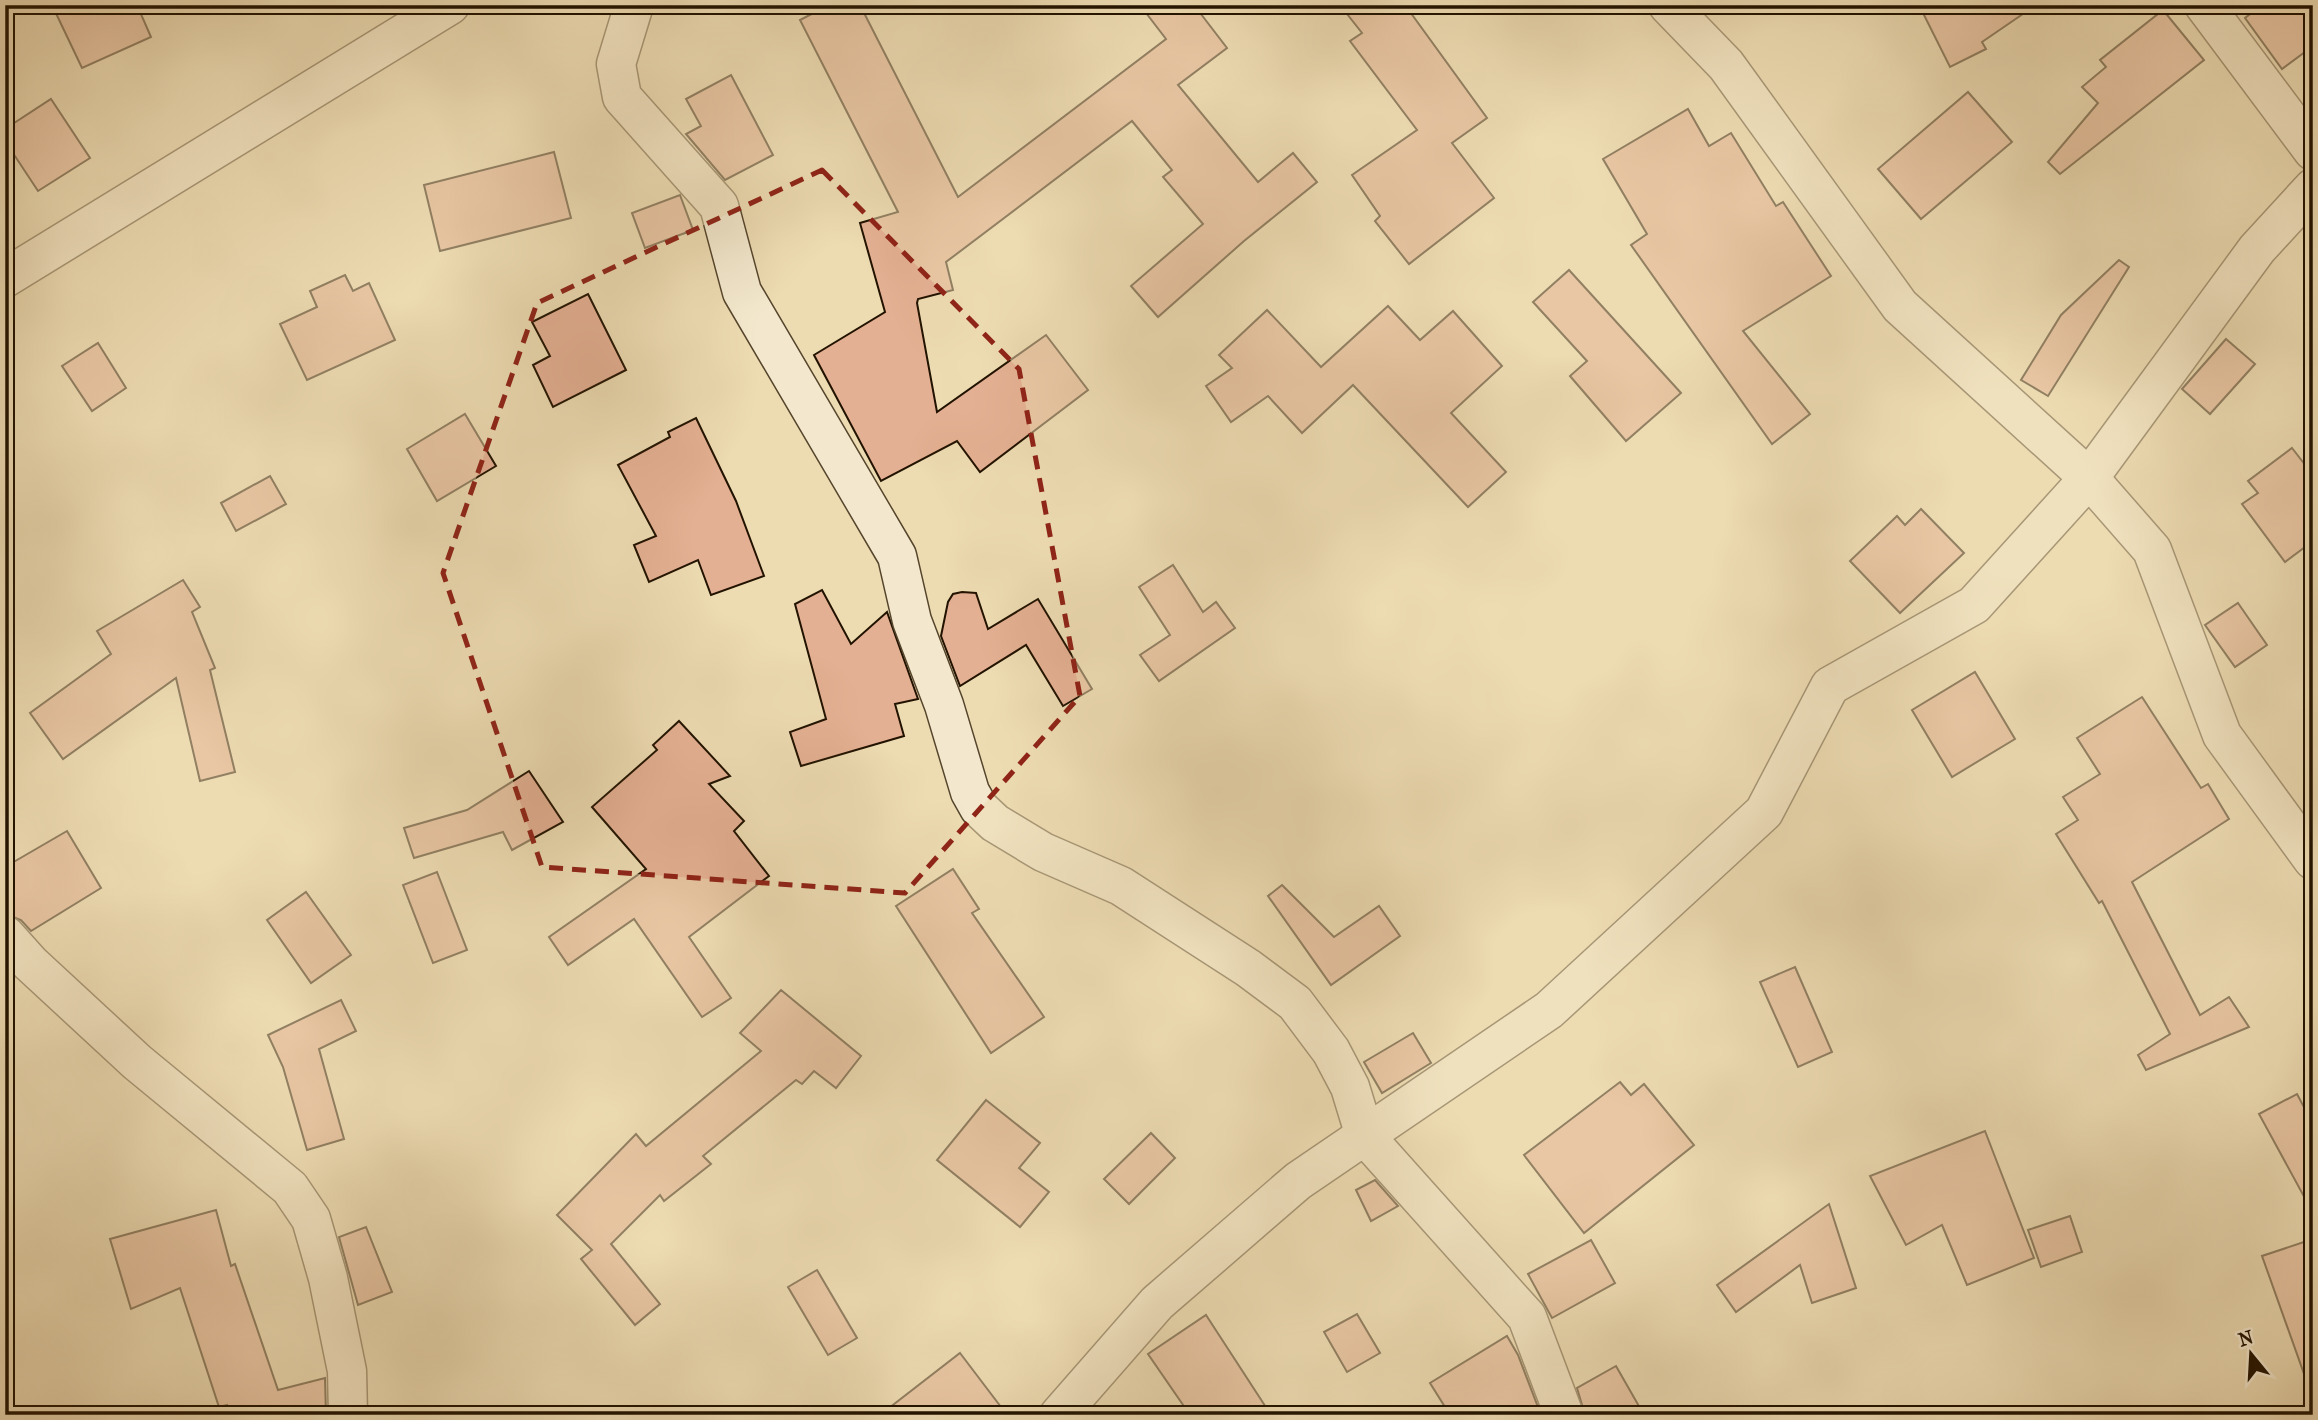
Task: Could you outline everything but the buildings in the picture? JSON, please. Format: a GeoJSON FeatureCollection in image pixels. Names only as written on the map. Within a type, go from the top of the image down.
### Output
{"type":"FeatureCollection","features":[{"type":"Feature","properties":{"kind":"street"},"geometry":{"type":"LineString","coordinates":[[5,278],[450,5]]}},
{"type":"Feature","properties":{"kind":"street"},"geometry":{"type":"LineString","coordinates":[[634,5],[616,64],[622,97],[719,206],[742,292],[897,556],[912,621],[944,705],[970,792],[979,808],[995,822],[1043,852],[1121,886],[1248,968],[1295,1003],[1331,1051],[1350,1087],[1366,1136],[1527,1317],[1564,1415]]}},
{"type":"Feature","properties":{"kind":"street"},"geometry":{"type":"LineString","coordinates":[[1668,5],[1726,65],[1900,306],[2089,478],[2152,550],[2221,735],[2313,860]]}},
{"type":"Feature","properties":{"kind":"street"},"geometry":{"type":"LineString","coordinates":[[2204,5],[2313,151]]}},
{"type":"Feature","properties":{"kind":"street"},"geometry":{"type":"LineString","coordinates":[[1059,1415],[1157,1303],[1298,1181],[1549,1010],[1764,812],[1830,686],[1974,604],[2089,478],[2257,249],[2313,188]]}},
{"type":"Feature","properties":{"kind":"street"},"geometry":{"type":"LineString","coordinates":[[5,935],[30,963],[137,1062],[290,1188],[311,1219],[328,1278],[347,1371],[348,1415]]}},
{"type":"Feature","properties":{"kind":"highlighted area"},"geometry":{"type":"Polygon","coordinates":[[[822,170],[1019,369],[1080,696],[905,893],[542,867],[443,573],[537,303],[822,170]]]}}]}
